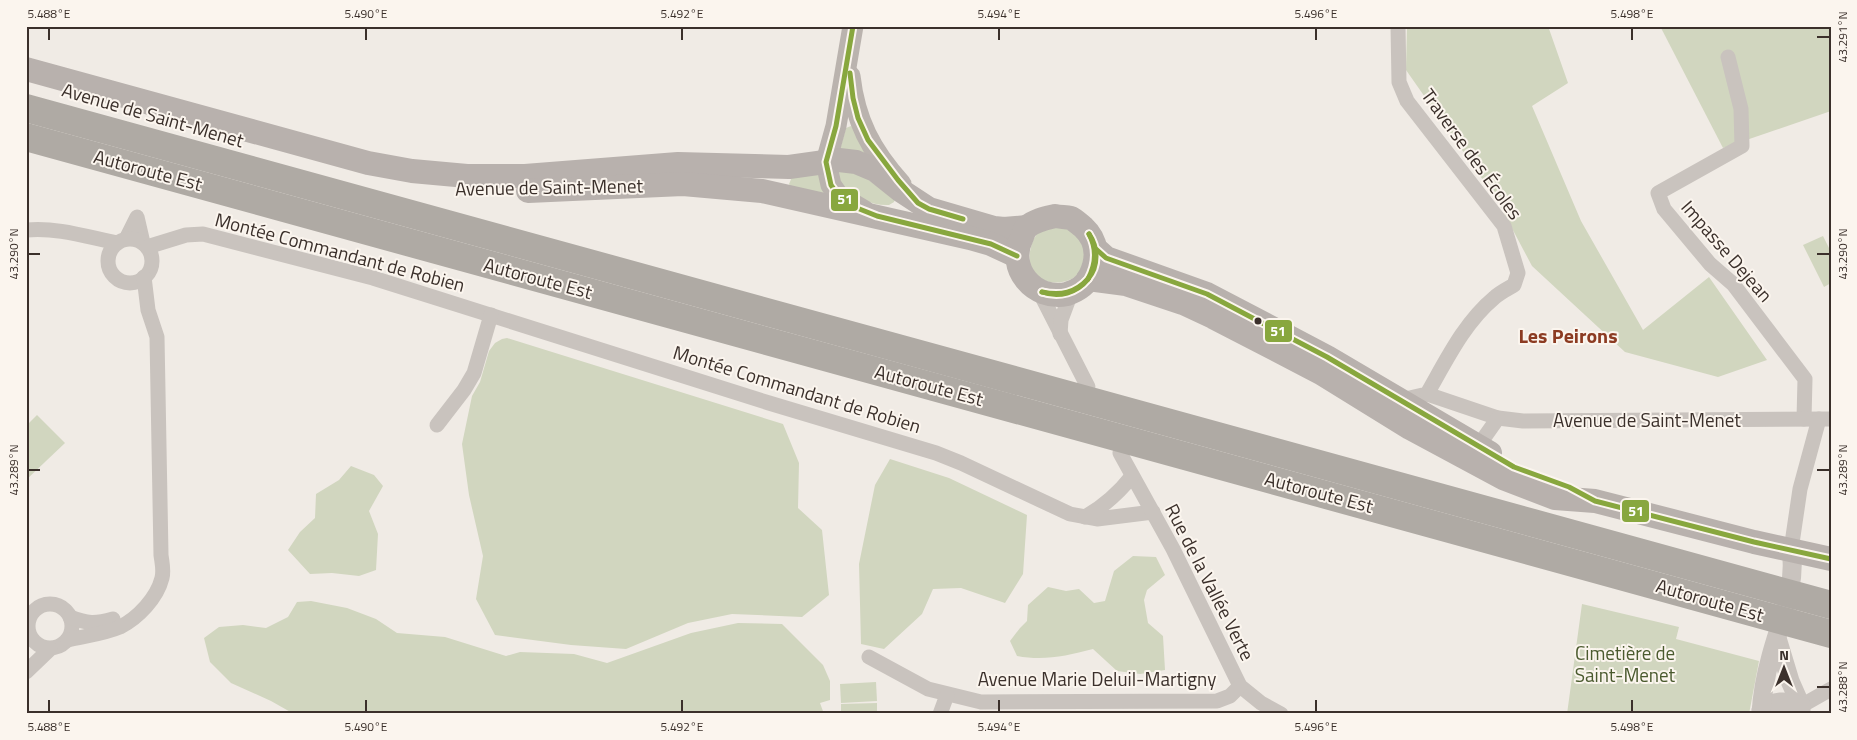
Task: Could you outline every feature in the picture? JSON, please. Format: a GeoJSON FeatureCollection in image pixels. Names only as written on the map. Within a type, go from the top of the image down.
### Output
{"type":"FeatureCollection","features":[{"type":"Feature","properties":{"kind":"highway","name":"Autoroute Est"},"geometry":{"type":"LineString","coordinates":[[26,108],[1826,604]]}},
{"type":"Feature","properties":{"kind":"highway","name":"Autoroute Est"},"geometry":{"type":"LineString","coordinates":[[26,137],[1746,609],[1827,633]]}},
{"type":"Feature","properties":{"kind":"main road"},"geometry":{"type":"LineString","coordinates":[[853,26],[836,126],[826,162],[831,185],[838,195],[857,208],[876,216]]}},
{"type":"Feature","properties":{"kind":"main road"},"geometry":{"type":"LineString","coordinates":[[848,56],[853,98],[858,118],[868,140],[918,203],[929,209],[994,228],[1004,229],[1027,227],[1040,219],[1055,216],[1071,218],[1089,233],[1096,249],[1106,258],[1207,294],[1327,357],[1514,467],[1569,487],[1595,501]]}},
{"type":"Feature","properties":{"kind":"main road","name":"Avenue de Saint-Menet"},"geometry":{"type":"LineString","coordinates":[[26,69],[368,163],[412,171],[467,176],[525,176],[678,164],[789,167],[838,160],[856,162],[875,170],[918,203]]}},
{"type":"Feature","properties":{"kind":"main road","name":"Avenue de Saint-Menet"},"geometry":{"type":"LineString","coordinates":[[26,80],[400,182],[447,188],[509,191],[683,184],[762,190],[970,238],[991,244],[1017,256]]}},
{"type":"Feature","properties":{"kind":"main road"},"geometry":{"type":"LineString","coordinates":[[789,167],[810,157],[823,146],[836,126]]}},
{"type":"Feature","properties":{"kind":"main road"},"geometry":{"type":"LineString","coordinates":[[1027,227],[1019,242],[1017,256],[1020,270],[1028,283],[1039,291],[1050,295],[1061,295],[1080,286],[1126,284],[1166,296],[1213,317],[1321,373],[1410,428],[1503,478],[1555,498],[1595,501],[1831,559]]}},
{"type":"Feature","properties":{"kind":"main road"},"geometry":{"type":"LineString","coordinates":[[1080,286],[1095,265],[1096,249]]}},
{"type":"Feature","properties":{"kind":"street","name":"Traverse des Écoles"},"geometry":{"type":"LineString","coordinates":[[1398,26],[1399,82],[1407,101],[1504,226],[1518,273],[1514,285],[1494,297],[1477,315],[1456,344],[1427,394]]}},
{"type":"Feature","properties":{"kind":"street","name":"Impasse Dejean"},"geometry":{"type":"LineString","coordinates":[[1728,57],[1741,109],[1742,146],[1658,193],[1664,209],[1705,258],[1733,284],[1805,379],[1818,419]]}},
{"type":"Feature","properties":{"kind":"street"},"geometry":{"type":"LineString","coordinates":[[28,632],[39,646],[50,649],[57,648],[68,640],[120,627],[135,617],[147,605],[162,579],[157,337],[137,280],[118,279],[111,272],[108,264],[137,212],[147,249]]}},
{"type":"Feature","properties":{"kind":"street"},"geometry":{"type":"LineString","coordinates":[[26,230],[42,228],[59,230],[118,245],[135,240],[147,249]]}},
{"type":"Feature","properties":{"kind":"street","name":"Montée Commandant de Robien"},"geometry":{"type":"LineString","coordinates":[[137,280],[149,272],[147,249],[186,235],[203,234],[373,278],[769,403],[936,453],[1070,514],[1104,518],[1153,512]]}},
{"type":"Feature","properties":{"kind":"street"},"geometry":{"type":"LineString","coordinates":[[1060,334],[1061,320],[1080,286]]}},
{"type":"Feature","properties":{"kind":"street"},"geometry":{"type":"LineString","coordinates":[[1039,291],[1088,387]]}},
{"type":"Feature","properties":{"kind":"street"},"geometry":{"type":"LineString","coordinates":[[438,424],[464,390],[474,373],[491,315]]}},
{"type":"Feature","properties":{"kind":"street"},"geometry":{"type":"LineString","coordinates":[[1401,400],[1427,394]]}},
{"type":"Feature","properties":{"kind":"street","name":"Avenue de Saint-Menet"},"geometry":{"type":"LineString","coordinates":[[1427,394],[1498,418],[1523,421],[1818,419]]}},
{"type":"Feature","properties":{"kind":"street"},"geometry":{"type":"LineString","coordinates":[[1444,446],[1468,454],[1474,452],[1498,418]]}},
{"type":"Feature","properties":{"kind":"street"},"geometry":{"type":"LineString","coordinates":[[1761,712],[1770,657],[1778,635],[1792,581],[1792,550],[1800,489],[1818,419]]}},
{"type":"Feature","properties":{"kind":"street","name":"Rue de la Vallée Verte"},"geometry":{"type":"LineString","coordinates":[[1120,453],[1173,549],[1240,686],[1261,703],[1280,714]]}},
{"type":"Feature","properties":{"kind":"street"},"geometry":{"type":"LineString","coordinates":[[1085,517],[1119,493],[1132,476]]}},
{"type":"Feature","properties":{"kind":"street"},"geometry":{"type":"LineString","coordinates":[[70,617],[86,623],[100,624],[117,618],[130,610],[148,589],[161,555]]}},
{"type":"Feature","properties":{"kind":"street"},"geometry":{"type":"LineString","coordinates":[[26,666],[31,610],[41,606],[55,605],[67,612],[72,629],[68,640]]}},
{"type":"Feature","properties":{"kind":"street"},"geometry":{"type":"LineString","coordinates":[[1778,635],[1790,681],[1801,710]]}},
{"type":"Feature","properties":{"kind":"street"},"geometry":{"type":"LineString","coordinates":[[26,672],[50,649]]}},
{"type":"Feature","properties":{"kind":"street","name":"Avenue Marie Deluil-Martigny"},"geometry":{"type":"LineString","coordinates":[[869,657],[928,689],[946,695],[981,702],[1217,701],[1230,696],[1240,686]]}},
{"type":"Feature","properties":{"kind":"street"},"geometry":{"type":"LineString","coordinates":[[1801,710],[1831,689]]}},
{"type":"Feature","properties":{"kind":"street"},"geometry":{"type":"LineString","coordinates":[[940,714],[946,695]]}},
{"type":"Feature","properties":{"kind":"street"},"geometry":{"type":"LineString","coordinates":[[1761,712],[1770,703],[1780,701],[1790,702],[1801,710]]}},
{"type":"Feature","properties":{"kind":"green space"},"geometry":{"type":"Polygon","coordinates":[[[1407,26],[1548,26],[1568,83],[1532,106],[1581,221],[1643,330],[1709,277],[1767,360],[1718,377],[1625,352],[1532,266],[1497,200],[1406,70],[1407,26]]]}},
{"type":"Feature","properties":{"kind":"green space"},"geometry":{"type":"Polygon","coordinates":[[[1660,26],[1831,26],[1831,111],[1723,148],[1660,26]]]}},
{"type":"Feature","properties":{"kind":"green space"},"geometry":{"type":"Polygon","coordinates":[[[851,126],[869,153],[839,153],[846,128],[851,126]]]}},
{"type":"Feature","properties":{"kind":"green space"},"geometry":{"type":"Polygon","coordinates":[[[834,166],[852,168],[895,199],[894,202],[889,205],[877,204],[843,189],[834,166]]]}},
{"type":"Feature","properties":{"kind":"green space"},"geometry":{"type":"Polygon","coordinates":[[[819,169],[830,195],[791,187],[789,184],[792,177],[819,169]]]}},
{"type":"Feature","properties":{"kind":"green space"},"geometry":{"type":"Polygon","coordinates":[[[1070,226],[1084,246],[1084,264],[1078,274],[1068,281],[1044,280],[1035,273],[1030,262],[1031,247],[1034,240],[1037,234],[1051,227],[1070,226]]]}},
{"type":"Feature","properties":{"kind":"green space"},"geometry":{"type":"Polygon","coordinates":[[[1823,236],[1831,252],[1831,283],[1824,287],[1803,245],[1823,236]]]}},
{"type":"Feature","properties":{"kind":"green space"},"geometry":{"type":"Polygon","coordinates":[[[507,338],[783,424],[799,463],[798,508],[822,530],[829,595],[802,617],[732,614],[688,623],[626,649],[571,645],[495,635],[476,599],[483,556],[469,495],[462,444],[472,396],[480,382],[489,351],[495,343],[507,338]]]}},
{"type":"Feature","properties":{"kind":"green space"},"geometry":{"type":"Polygon","coordinates":[[[37,415],[65,443],[26,480],[26,426],[37,415]]]}},
{"type":"Feature","properties":{"kind":"green space"},"geometry":{"type":"Polygon","coordinates":[[[890,459],[949,478],[1027,515],[1023,574],[1005,603],[961,588],[933,589],[922,614],[884,649],[861,644],[859,564],[875,485],[890,459]]]}},
{"type":"Feature","properties":{"kind":"green space"},"geometry":{"type":"Polygon","coordinates":[[[351,466],[374,475],[383,486],[369,511],[378,534],[376,570],[359,576],[332,573],[310,574],[288,550],[300,532],[315,518],[316,494],[339,480],[351,466]]]}},
{"type":"Feature","properties":{"kind":"green space"},"geometry":{"type":"Polygon","coordinates":[[[1133,556],[1156,557],[1165,575],[1147,590],[1144,600],[1148,623],[1163,636],[1165,670],[1140,674],[1117,671],[1093,649],[1055,657],[1017,656],[1010,641],[1027,621],[1028,605],[1048,587],[1066,591],[1079,589],[1094,603],[1105,601],[1114,571],[1133,556]]]}},
{"type":"Feature","properties":{"kind":"green space"},"geometry":{"type":"Polygon","coordinates":[[[311,601],[347,608],[376,619],[397,633],[445,637],[506,656],[520,652],[574,654],[607,663],[691,633],[738,623],[782,624],[823,665],[830,681],[830,700],[820,703],[824,714],[294,714],[271,701],[231,683],[210,662],[204,638],[219,627],[243,625],[266,628],[288,617],[297,602],[311,601]]]}},
{"type":"Feature","properties":{"kind":"green space","name":"Cimetière de Saint-Menet"},"geometry":{"type":"Polygon","coordinates":[[[1582,604],[1679,627],[1676,639],[1759,661],[1749,714],[1567,714],[1582,604]]]}},
{"type":"Feature","properties":{"kind":"green space"},"geometry":{"type":"Polygon","coordinates":[[[876,682],[877,701],[841,703],[840,684],[876,682]]]}},
{"type":"Feature","properties":{"kind":"green space"},"geometry":{"type":"Polygon","coordinates":[[[877,703],[877,714],[841,714],[841,704],[877,703]]]}},
{"type":"Feature","properties":{"kind":"transit line","name":"51"},"geometry":{"type":"LineString","coordinates":[[853,26],[836,126],[826,162],[831,185],[838,195],[857,208],[877,216],[991,244],[1017,256]]}},
{"type":"Feature","properties":{"kind":"transit line","name":"51"},"geometry":{"type":"LineString","coordinates":[[850,73],[858,118],[868,140],[898,180],[918,203],[929,209],[963,219]]}},
{"type":"Feature","properties":{"kind":"transit line","name":"51"},"geometry":{"type":"LineString","coordinates":[[1088,279],[1093,268],[1094,256],[1092,240],[1089,234]]}},
{"type":"Feature","properties":{"kind":"transit line","name":"51"},"geometry":{"type":"LineString","coordinates":[[1088,279],[1096,262],[1096,251],[1089,234]]}},
{"type":"Feature","properties":{"kind":"transit line","name":"51"},"geometry":{"type":"LineString","coordinates":[[1096,249],[1106,258],[1207,294],[1327,357],[1514,467],[1569,487],[1595,501],[1754,542],[1831,559]]}},
{"type":"Feature","properties":{"kind":"transit line","name":"51"},"geometry":{"type":"LineString","coordinates":[[1042,292],[1055,294],[1067,292],[1078,288],[1088,279]]}},
{"type":"Feature","properties":{"kind":"transit line","name":"51"},"geometry":{"type":"LineString","coordinates":[[1042,292],[1048,294],[1067,293],[1079,288],[1088,279]]}},
{"type":"Feature","properties":{"kind":"district","name":"Les Peirons"},"geometry":{"type":"Point","coordinates":[1568,336]}}]}
